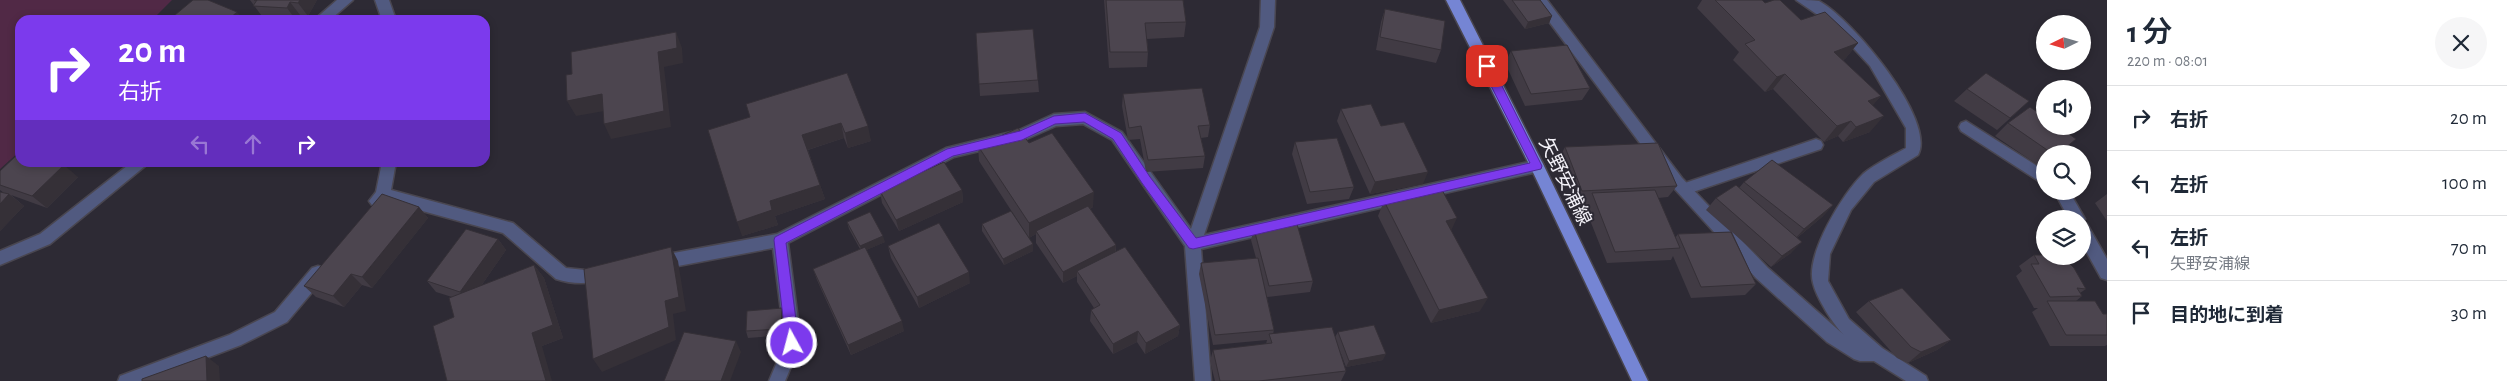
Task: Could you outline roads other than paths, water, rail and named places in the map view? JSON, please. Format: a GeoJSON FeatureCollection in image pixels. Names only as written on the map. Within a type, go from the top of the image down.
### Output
{"type":"FeatureCollection","features":[{"type":"Feature","properties":{"kind":"main road","name":"矢野安浦線"},"geometry":{"type":"LineString","coordinates":[[1453,0],[1537,166],[1640,381]]}},
{"type":"Feature","properties":{"kind":"street"},"geometry":{"type":"LineString","coordinates":[[327,15],[346,0]]}},
{"type":"Feature","properties":{"kind":"street"},"geometry":{"type":"LineString","coordinates":[[382,0],[387,15]]}},
{"type":"Feature","properties":{"kind":"street"},"geometry":{"type":"LineString","coordinates":[[1203,381],[1193,244],[1267,27],[1268,0]]}},
{"type":"Feature","properties":{"kind":"street"},"geometry":{"type":"LineString","coordinates":[[1540,0],[1684,190],[1762,273],[1833,337],[1860,354],[1876,353]]}},
{"type":"Feature","properties":{"kind":"street"},"geometry":{"type":"LineString","coordinates":[[1803,0],[1809,1],[1836,20],[1875,62],[1913,128],[1913,151],[1869,178],[1845,206],[1822,254],[1820,282],[1843,324],[1876,353],[1920,381]]}},
{"type":"Feature","properties":{"kind":"street"},"geometry":{"type":"LineString","coordinates":[[643,266],[780,240],[951,152],[1022,135],[1054,120],[1085,118],[1117,136],[1146,180],[1193,244]]}},
{"type":"Feature","properties":{"kind":"street"},"geometry":{"type":"LineString","coordinates":[[1966,126],[2036,173]]}},
{"type":"Feature","properties":{"kind":"street"},"geometry":{"type":"LineString","coordinates":[[1684,190],[1816,145]]}},
{"type":"Feature","properties":{"kind":"street"},"geometry":{"type":"LineString","coordinates":[[1193,244],[1537,166]]}},
{"type":"Feature","properties":{"kind":"street"},"geometry":{"type":"LineString","coordinates":[[0,258],[45,239],[137,167]]}},
{"type":"Feature","properties":{"kind":"street"},"geometry":{"type":"LineString","coordinates":[[365,216],[383,194],[388,167]]}},
{"type":"Feature","properties":{"kind":"street"},"geometry":{"type":"LineString","coordinates":[[383,194],[508,228],[562,274],[585,277],[624,269]]}},
{"type":"Feature","properties":{"kind":"street"},"geometry":{"type":"LineString","coordinates":[[777,381],[792,343],[780,240]]}},
{"type":"Feature","properties":{"kind":"street"},"geometry":{"type":"LineString","coordinates":[[2091,245],[2107,273]]}},
{"type":"Feature","properties":{"kind":"street"},"geometry":{"type":"LineString","coordinates":[[126,381],[235,340],[281,318],[329,260]]}}]}
